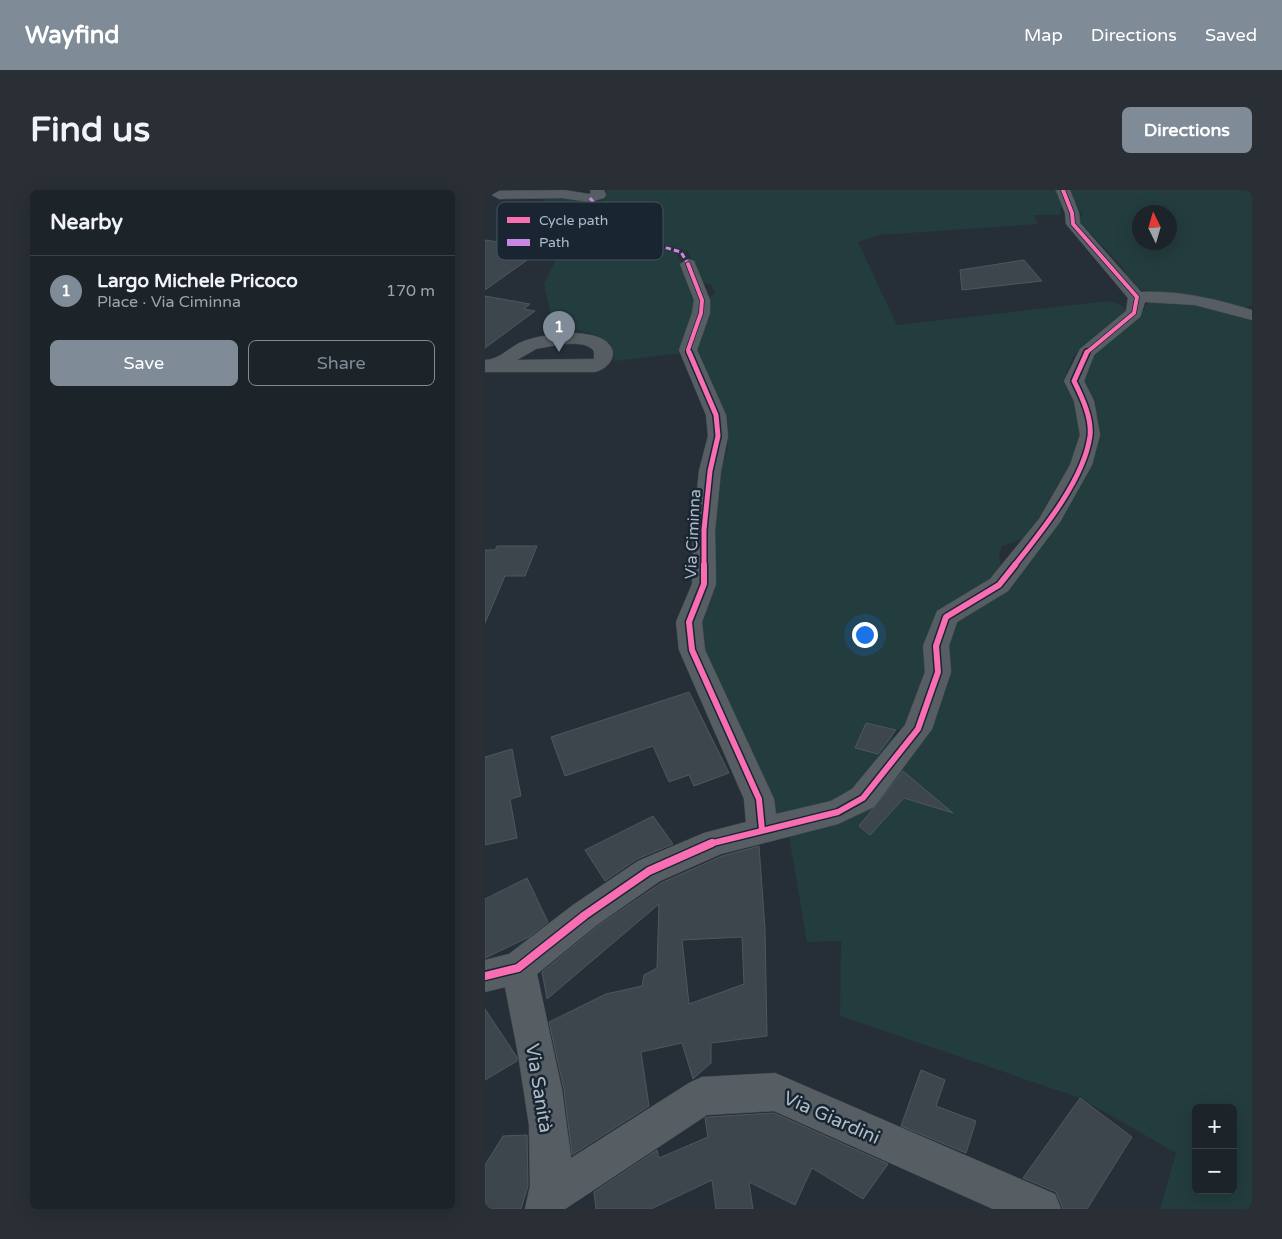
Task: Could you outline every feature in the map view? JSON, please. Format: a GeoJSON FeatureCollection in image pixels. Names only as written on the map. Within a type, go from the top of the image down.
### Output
{"type":"FeatureCollection","features":[{"type":"Feature","properties":{"kind":"street"},"geometry":{"type":"LineString","coordinates":[[1063,190],[1072,214],[1073,224],[1137,297]]}},
{"type":"Feature","properties":{"kind":"street"},"geometry":{"type":"LineString","coordinates":[[485,204],[501,192],[594,194]]}},
{"type":"Feature","properties":{"kind":"street","name":"Via Ciminna"},"geometry":{"type":"LineString","coordinates":[[688,264],[702,300],[701,314],[688,350],[716,415],[718,436],[710,471],[704,530],[704,584],[689,622],[689,634],[692,650],[759,799],[762,830]]}},
{"type":"Feature","properties":{"kind":"street"},"geometry":{"type":"LineString","coordinates":[[1137,297],[1156,296],[1205,300],[1251,315]]}},
{"type":"Feature","properties":{"kind":"street"},"geometry":{"type":"LineString","coordinates":[[502,972],[649,871],[715,842],[838,812],[863,798],[918,729],[938,672],[936,646],[946,617],[999,585],[1049,522],[1081,465],[1090,435],[1084,401],[1074,381],[1086,353],[1134,313],[1137,297]]}},
{"type":"Feature","properties":{"kind":"street"},"geometry":{"type":"LineString","coordinates":[[574,338],[592,341],[602,348],[604,356],[603,361],[595,366],[491,366],[530,346],[551,340],[574,338]]}},
{"type":"Feature","properties":{"kind":"street","name":"Via Sanità"},"geometry":{"type":"LineString","coordinates":[[502,972],[549,1132],[547,1202]]}},
{"type":"Feature","properties":{"kind":"street","name":"Via Giardini"},"geometry":{"type":"LineString","coordinates":[[547,1202],[702,1096],[775,1092],[1040,1209]]}},
{"type":"Feature","properties":{"kind":"green space"},"geometry":{"type":"Polygon","coordinates":[[[606,190],[1059,190],[1065,206],[1060,208],[1061,215],[1034,215],[1038,224],[879,235],[858,242],[897,325],[1107,301],[1121,305],[1128,312],[1074,355],[1063,382],[1077,404],[1080,418],[1078,444],[1068,468],[1029,537],[1002,546],[999,555],[1001,567],[984,587],[935,619],[922,652],[929,671],[907,730],[896,730],[885,756],[872,773],[837,801],[776,815],[695,626],[710,550],[717,464],[725,459],[728,445],[695,356],[706,300],[715,293],[712,285],[699,282],[688,251],[663,245],[663,202],[600,202],[605,198],[606,190]]]}},
{"type":"Feature","properties":{"kind":"green space"},"geometry":{"type":"Polygon","coordinates":[[[1068,190],[1252,190],[1252,305],[1243,309],[1205,297],[1135,289],[1121,266],[1081,223],[1078,218],[1083,214],[1076,207],[1068,190]]]}},
{"type":"Feature","properties":{"kind":"green space"},"geometry":{"type":"Polygon","coordinates":[[[556,196],[588,200],[590,202],[544,202],[542,197],[556,196]]]}},
{"type":"Feature","properties":{"kind":"green space"},"geometry":{"type":"Polygon","coordinates":[[[663,249],[675,252],[681,261],[696,302],[682,353],[615,361],[611,344],[590,333],[553,326],[544,284],[556,260],[663,260],[663,249]]]}},
{"type":"Feature","properties":{"kind":"green space"},"geometry":{"type":"Polygon","coordinates":[[[1149,301],[1207,305],[1252,318],[1252,1209],[1160,1209],[1176,1153],[1080,1098],[840,1016],[841,941],[807,942],[788,831],[813,828],[843,821],[875,803],[952,626],[1067,507],[1096,452],[1099,437],[1082,385],[1090,357],[1137,319],[1149,301]]]}},
{"type":"Feature","properties":{"kind":"building"},"geometry":{"type":"Polygon","coordinates":[[[485,240],[497,242],[497,260],[527,260],[485,290],[485,240]]]}},
{"type":"Feature","properties":{"kind":"building"},"geometry":{"type":"Polygon","coordinates":[[[1024,260],[1042,281],[962,290],[960,270],[1024,260]]]}},
{"type":"Feature","properties":{"kind":"building"},"geometry":{"type":"Polygon","coordinates":[[[485,296],[530,304],[524,309],[535,311],[485,348],[485,296]]]}},
{"type":"Feature","properties":{"kind":"building"},"geometry":{"type":"Polygon","coordinates":[[[497,546],[537,546],[525,576],[505,576],[485,623],[485,550],[495,550],[497,546]]]}},
{"type":"Feature","properties":{"kind":"building"},"geometry":{"type":"Polygon","coordinates":[[[689,692],[729,773],[694,786],[689,775],[669,782],[653,746],[565,776],[551,737],[689,692]]]}},
{"type":"Feature","properties":{"kind":"building"},"geometry":{"type":"Polygon","coordinates":[[[866,723],[896,730],[878,754],[855,748],[866,723]]]}},
{"type":"Feature","properties":{"kind":"building"},"geometry":{"type":"Polygon","coordinates":[[[512,749],[521,796],[510,799],[517,838],[485,845],[485,757],[512,749]]]}},
{"type":"Feature","properties":{"kind":"building"},"geometry":{"type":"Polygon","coordinates":[[[903,771],[953,813],[904,798],[870,835],[859,826],[903,771]]]}},
{"type":"Feature","properties":{"kind":"building"},"geometry":{"type":"Polygon","coordinates":[[[653,816],[673,844],[637,859],[605,881],[585,850],[653,816]]]}},
{"type":"Feature","properties":{"kind":"building"},"geometry":{"type":"Polygon","coordinates":[[[759,846],[765,929],[767,1036],[711,1043],[711,1063],[693,1079],[682,1043],[641,1052],[649,1106],[572,1155],[564,1090],[549,1022],[606,994],[642,986],[644,975],[657,968],[659,904],[547,999],[542,972],[598,926],[661,883],[722,856],[759,846]],[[742,937],[682,940],[689,1004],[744,984],[742,937]]]}},
{"type":"Feature","properties":{"kind":"building"},"geometry":{"type":"Polygon","coordinates":[[[527,878],[548,922],[529,937],[485,958],[485,899],[527,878]]]}},
{"type":"Feature","properties":{"kind":"building"},"geometry":{"type":"Polygon","coordinates":[[[485,1009],[517,1057],[517,1061],[485,1080],[485,1009]]]}},
{"type":"Feature","properties":{"kind":"building"},"geometry":{"type":"Polygon","coordinates":[[[921,1070],[945,1080],[936,1106],[976,1121],[966,1153],[901,1126],[921,1070]]]}},
{"type":"Feature","properties":{"kind":"building"},"geometry":{"type":"Polygon","coordinates":[[[1080,1098],[1132,1137],[1087,1209],[1063,1209],[1056,1192],[1023,1178],[1080,1098]]]}},
{"type":"Feature","properties":{"kind":"building"},"geometry":{"type":"Polygon","coordinates":[[[774,1113],[888,1164],[863,1199],[812,1168],[795,1205],[749,1182],[753,1209],[716,1209],[712,1180],[651,1209],[596,1209],[594,1192],[657,1150],[659,1158],[708,1137],[705,1118],[774,1113]]]}},
{"type":"Feature","properties":{"kind":"building"},"geometry":{"type":"Polygon","coordinates":[[[527,1135],[528,1186],[521,1209],[485,1209],[485,1165],[503,1136],[527,1135]]]}},
{"type":"Feature","properties":{"kind":"marked path"},"geometry":{"type":"LineString","coordinates":[[590,198],[593,202]]}},
{"type":"Feature","properties":{"kind":"marked path"},"geometry":{"type":"LineString","coordinates":[[663,247],[681,252],[688,264]]}},
{"type":"Feature","properties":{"kind":"cycle path"},"geometry":{"type":"LineString","coordinates":[[485,976],[518,968],[585,915],[649,871],[715,842],[838,812],[863,798],[918,729],[938,672],[936,646],[946,617],[999,585],[1049,522],[1081,465],[1090,435],[1084,401],[1074,381],[1086,353],[1134,313],[1137,297],[1073,224],[1072,213],[1063,190]]}},
{"type":"Feature","properties":{"kind":"cycle path"},"geometry":{"type":"LineString","coordinates":[[688,264],[702,300],[701,313],[688,350],[716,415],[718,436],[710,471],[704,530],[704,584],[689,622],[692,650],[759,799],[762,830]]}},
{"type":"Feature","properties":{"kind":"place","name":"Largo Michele Pricoco"},"geometry":{"type":"Point","coordinates":[559,352]}}]}
